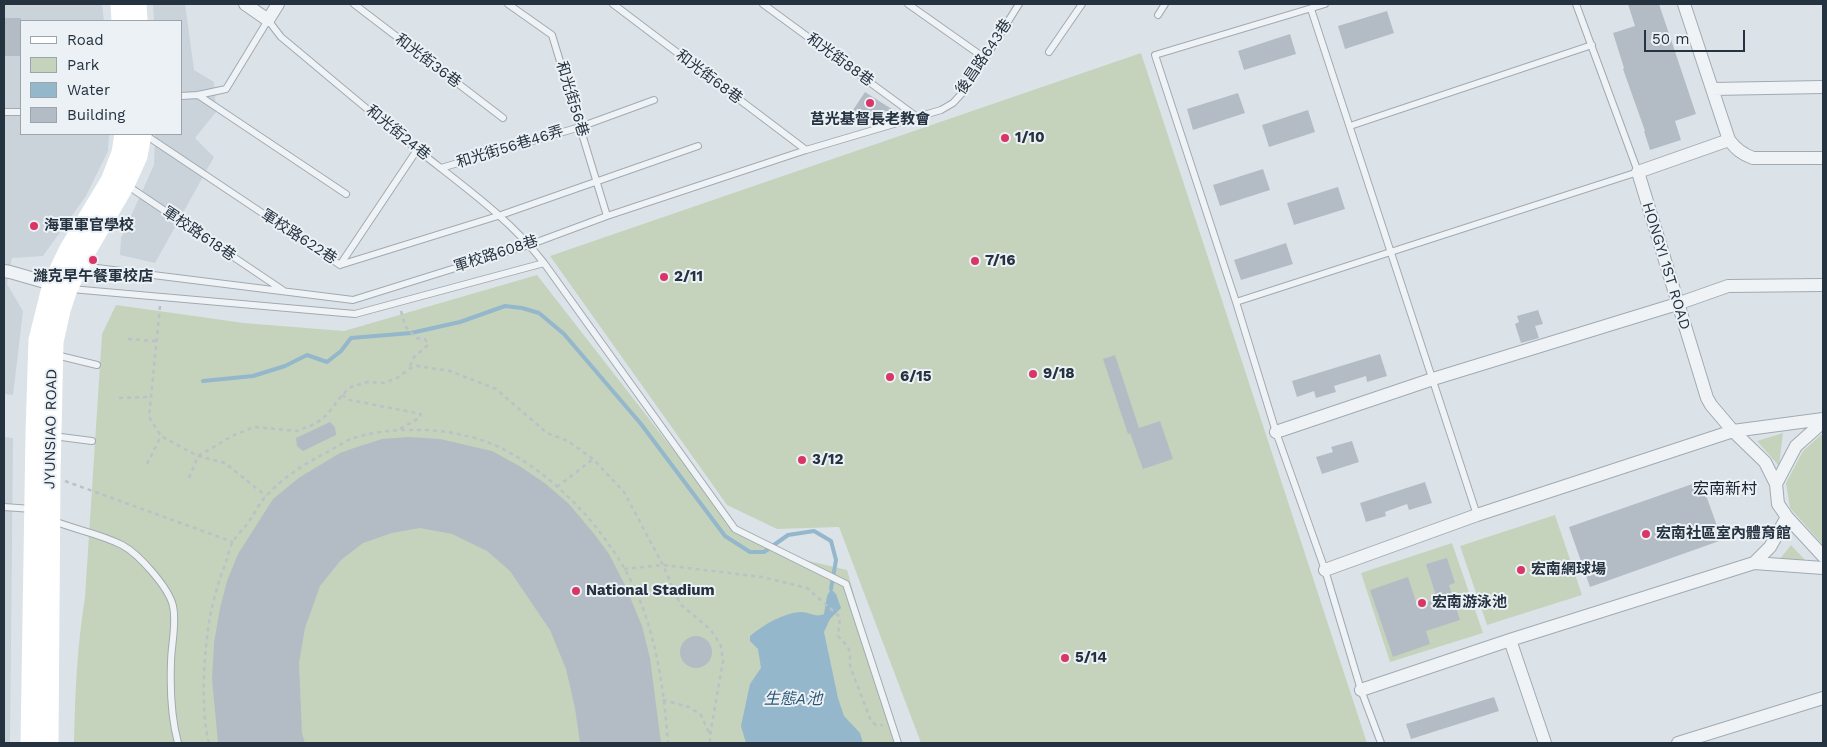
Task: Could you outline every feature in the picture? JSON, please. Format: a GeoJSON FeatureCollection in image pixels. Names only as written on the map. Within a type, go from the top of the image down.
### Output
{"type":"FeatureCollection","features":[{"type":"Feature","properties":{"kind":"street"},"geometry":{"type":"LineString","coordinates":[[120,4],[121,20]]}},
{"type":"Feature","properties":{"kind":"street"},"geometry":{"type":"LineString","coordinates":[[137,4],[138,20]]}},
{"type":"Feature","properties":{"kind":"street"},"geometry":{"type":"LineString","coordinates":[[245,4],[268,20],[278,4]]}},
{"type":"Feature","properties":{"kind":"street"},"geometry":{"type":"LineString","coordinates":[[1684,4],[1729,140],[1735,148],[1753,158],[1823,158]]}},
{"type":"Feature","properties":{"kind":"street"},"geometry":{"type":"LineString","coordinates":[[1712,89],[1823,87]]}},
{"type":"Feature","properties":{"kind":"street","name":"JYUNSIAO ROAD"},"geometry":{"type":"LineString","coordinates":[[118,182],[124,135]]}},
{"type":"Feature","properties":{"kind":"street","name":"JYUNSIAO ROAD"},"geometry":{"type":"LineString","coordinates":[[30,743],[45,353],[38,340],[71,263],[118,182],[138,156],[142,135]]}},
{"type":"Feature","properties":{"kind":"street"},"geometry":{"type":"LineString","coordinates":[[1638,172],[1729,140]]}},
{"type":"Feature","properties":{"kind":"street","name":"HONGYI 1ST ROAD"},"geometry":{"type":"LineString","coordinates":[[1638,172],[1677,304],[1711,405],[1733,431],[1765,462],[1776,484],[1778,504],[1823,556]]}},
{"type":"Feature","properties":{"kind":"street"},"geometry":{"type":"LineString","coordinates":[[7,272],[60,286]]}},
{"type":"Feature","properties":{"kind":"street"},"geometry":{"type":"LineString","coordinates":[[1276,432],[1432,379],[1677,304],[1728,286],[1823,285]]}},
{"type":"Feature","properties":{"kind":"street"},"geometry":{"type":"LineString","coordinates":[[1325,570],[1477,515],[1733,431],[1823,420]]}},
{"type":"Feature","properties":{"kind":"street"},"geometry":{"type":"LineString","coordinates":[[1776,484],[1796,446],[1823,420]]}},
{"type":"Feature","properties":{"kind":"street","name":"JYUNSIAO ROAD"},"geometry":{"type":"LineString","coordinates":[[43,434],[51,475],[39,516],[49,743]]}},
{"type":"Feature","properties":{"kind":"street"},"geometry":{"type":"LineString","coordinates":[[1754,564],[1770,547],[1787,516]]}},
{"type":"Feature","properties":{"kind":"street"},"geometry":{"type":"LineString","coordinates":[[1361,690],[1510,640],[1754,564],[1823,568]]}},
{"type":"Feature","properties":{"kind":"street"},"geometry":{"type":"LineString","coordinates":[[1510,640],[1545,743]]}},
{"type":"Feature","properties":{"kind":"street"},"geometry":{"type":"LineString","coordinates":[[1678,743],[1823,698]]}},
{"type":"Feature","properties":{"kind":"lane","name":"和光街36巷"},"geometry":{"type":"LineString","coordinates":[[354,4],[503,118]]}},
{"type":"Feature","properties":{"kind":"lane","name":"和光街56巷"},"geometry":{"type":"LineString","coordinates":[[508,4],[552,36],[607,216]]}},
{"type":"Feature","properties":{"kind":"lane","name":"和光街68巷"},"geometry":{"type":"LineString","coordinates":[[613,4],[806,150]]}},
{"type":"Feature","properties":{"kind":"lane","name":"和光街88巷"},"geometry":{"type":"LineString","coordinates":[[763,4],[917,117]]}},
{"type":"Feature","properties":{"kind":"lane"},"geometry":{"type":"LineString","coordinates":[[908,4],[986,59]]}},
{"type":"Feature","properties":{"kind":"lane","name":"後昌路643巷"},"geometry":{"type":"LineString","coordinates":[[917,117],[941,110],[953,103],[966,90],[1019,4]]}},
{"type":"Feature","properties":{"kind":"lane"},"geometry":{"type":"LineString","coordinates":[[1049,52],[1082,4]]}},
{"type":"Feature","properties":{"kind":"lane"},"geometry":{"type":"LineString","coordinates":[[1158,15],[1165,4]]}},
{"type":"Feature","properties":{"kind":"lane"},"geometry":{"type":"LineString","coordinates":[[1325,4],[1155,55],[1236,302],[1276,432],[1325,570],[1361,690],[1380,743]]}},
{"type":"Feature","properties":{"kind":"lane"},"geometry":{"type":"LineString","coordinates":[[1236,302],[1638,172],[1576,4]]}},
{"type":"Feature","properties":{"kind":"lane"},"geometry":{"type":"LineString","coordinates":[[1311,9],[1477,515]]}},
{"type":"Feature","properties":{"kind":"lane"},"geometry":{"type":"LineString","coordinates":[[182,96],[198,95],[226,89],[268,20]]}},
{"type":"Feature","properties":{"kind":"lane","name":"和光街24巷"},"geometry":{"type":"LineString","coordinates":[[268,20],[281,36],[417,150],[501,216],[529,244],[735,529],[846,584],[898,743]]}},
{"type":"Feature","properties":{"kind":"lane"},"geometry":{"type":"LineString","coordinates":[[1350,126],[1592,45]]}},
{"type":"Feature","properties":{"kind":"lane"},"geometry":{"type":"LineString","coordinates":[[198,95],[346,194]]}},
{"type":"Feature","properties":{"kind":"lane","name":"和光街56巷46弄"},"geometry":{"type":"LineString","coordinates":[[441,168],[580,126],[654,100]]}},
{"type":"Feature","properties":{"kind":"lane"},"geometry":{"type":"LineString","coordinates":[[4,112],[20,112]]}},
{"type":"Feature","properties":{"kind":"lane","name":"軍校路608巷"},"geometry":{"type":"LineString","coordinates":[[71,263],[353,300],[529,244],[806,150],[917,117]]}},
{"type":"Feature","properties":{"kind":"lane","name":"軍校路622巷"},"geometry":{"type":"LineString","coordinates":[[144,135],[340,265],[501,216],[698,146]]}},
{"type":"Feature","properties":{"kind":"lane"},"geometry":{"type":"LineString","coordinates":[[340,265],[417,150]]}},
{"type":"Feature","properties":{"kind":"lane","name":"軍校路618巷"},"geometry":{"type":"LineString","coordinates":[[118,182],[284,291]]}},
{"type":"Feature","properties":{"kind":"lane"},"geometry":{"type":"LineString","coordinates":[[60,286],[160,297],[355,314],[544,263]]}},
{"type":"Feature","properties":{"kind":"lane"},"geometry":{"type":"LineString","coordinates":[[45,353],[97,365]]}},
{"type":"Feature","properties":{"kind":"lane"},"geometry":{"type":"LineString","coordinates":[[43,434],[92,441]]}},
{"type":"Feature","properties":{"kind":"lane"},"geometry":{"type":"LineString","coordinates":[[4,507],[39,516],[122,545],[146,565],[173,605],[171,663],[172,722],[178,743]]}},
{"type":"Feature","properties":{"kind":"path"},"geometry":{"type":"LineString","coordinates":[[160,297],[149,417],[161,436],[198,456],[225,463],[266,496]]}},
{"type":"Feature","properties":{"kind":"path"},"geometry":{"type":"LineString","coordinates":[[399,302],[405,326],[416,338],[425,339],[428,345],[413,358],[409,369]]}},
{"type":"Feature","properties":{"kind":"path"},"geometry":{"type":"LineString","coordinates":[[128,339],[156,341]]}},
{"type":"Feature","properties":{"kind":"path"},"geometry":{"type":"LineString","coordinates":[[189,478],[198,456],[234,436],[254,427],[297,431],[314,424],[327,415],[342,395],[351,387],[367,382],[384,382],[397,378],[409,369],[417,366],[450,371],[496,389],[547,433],[568,441],[593,459],[624,492],[663,564],[680,604],[711,630],[721,646],[723,661],[710,743]]}},
{"type":"Feature","properties":{"kind":"path"},"geometry":{"type":"LineString","coordinates":[[342,395],[350,400],[421,414],[419,418],[397,430]]}},
{"type":"Feature","properties":{"kind":"path"},"geometry":{"type":"LineString","coordinates":[[119,398],[151,397]]}},
{"type":"Feature","properties":{"kind":"path"},"geometry":{"type":"LineString","coordinates":[[209,743],[204,689],[206,639],[215,593],[233,542],[266,496],[306,464],[351,439],[397,430],[430,429],[466,436],[500,448],[541,474],[579,507],[618,557],[635,589],[653,642],[661,678],[668,743]]}},
{"type":"Feature","properties":{"kind":"path"},"geometry":{"type":"LineString","coordinates":[[147,464],[161,436]]}},
{"type":"Feature","properties":{"kind":"path"},"geometry":{"type":"LineString","coordinates":[[557,487],[593,459]]}},
{"type":"Feature","properties":{"kind":"path"},"geometry":{"type":"LineString","coordinates":[[51,475],[233,542]]}},
{"type":"Feature","properties":{"kind":"path"},"geometry":{"type":"LineString","coordinates":[[624,569],[663,564],[762,577],[807,588],[840,617],[838,636],[850,652],[850,666],[872,721],[876,725],[892,726]]}},
{"type":"Feature","properties":{"kind":"path"},"geometry":{"type":"LineString","coordinates":[[663,700],[689,707],[701,715],[710,735]]}},
{"type":"Feature","properties":{"kind":"shaded area","name":"海軍軍官學校"},"geometry":{"type":"Polygon","coordinates":[[[4,4],[102,4],[104,20],[20,20],[20,135],[109,135],[108,151],[86,196],[43,256],[12,258],[7,284],[23,311],[13,395],[4,394],[4,4]]]}},
{"type":"Feature","properties":{"kind":"shaded area"},"geometry":{"type":"Polygon","coordinates":[[[153,4],[185,4],[194,70],[214,82],[216,112],[195,138],[214,157],[155,263],[120,255],[121,238],[154,165],[155,135],[182,135],[182,20],[154,20],[153,4]]]}},
{"type":"Feature","properties":{"kind":"shaded area"},"geometry":{"type":"Polygon","coordinates":[[[4,437],[13,438],[10,743],[4,743],[4,437]]]}},
{"type":"Feature","properties":{"kind":"green space"},"geometry":{"type":"Polygon","coordinates":[[[1141,53],[1367,743],[921,743],[839,527],[777,529],[727,505],[550,256],[1141,53]]]}},
{"type":"Feature","properties":{"kind":"green space"},"geometry":{"type":"Polygon","coordinates":[[[537,275],[735,529],[793,557],[847,570],[892,726],[899,743],[74,743],[77,670],[85,597],[102,334],[116,305],[244,323],[344,331],[537,275]]]}},
{"type":"Feature","properties":{"kind":"green space"},"geometry":{"type":"Polygon","coordinates":[[[1783,433],[1779,466],[1757,441],[1783,433]]]}},
{"type":"Feature","properties":{"kind":"green space"},"geometry":{"type":"Polygon","coordinates":[[[1823,433],[1823,545],[1790,508],[1786,483],[1803,451],[1823,433]]]}},
{"type":"Feature","properties":{"kind":"green space","name":"宏南網球場"},"geometry":{"type":"Polygon","coordinates":[[[1555,515],[1582,595],[1487,625],[1460,546],[1555,515]]]}},
{"type":"Feature","properties":{"kind":"green space","name":"宏南游泳池"},"geometry":{"type":"Polygon","coordinates":[[[1452,543],[1483,633],[1390,662],[1361,573],[1452,543]]]}},
{"type":"Feature","properties":{"kind":"green space"},"geometry":{"type":"Polygon","coordinates":[[[1791,545],[1805,560],[1779,560],[1791,545]]]}},
{"type":"Feature","properties":{"kind":"water","name":"生態A池"},"geometry":{"type":"Polygon","coordinates":[[[831,589],[836,594],[841,608],[830,619],[824,632],[838,698],[844,716],[860,733],[863,743],[746,743],[741,726],[750,684],[761,668],[758,649],[750,641],[750,636],[780,617],[801,612],[818,615],[824,614],[827,596],[831,589]]]}},
{"type":"Feature","properties":{"kind":"building"},"geometry":{"type":"Polygon","coordinates":[[[1628,4],[1659,4],[1696,114],[1675,121],[1681,140],[1650,150],[1613,33],[1635,26],[1628,4]]]}},
{"type":"Feature","properties":{"kind":"building"},"geometry":{"type":"Polygon","coordinates":[[[1387,11],[1394,33],[1345,49],[1338,26],[1387,11]]]}},
{"type":"Feature","properties":{"kind":"building"},"geometry":{"type":"Polygon","coordinates":[[[4,18],[21,18],[20,56],[4,56],[4,18]]]}},
{"type":"Feature","properties":{"kind":"building"},"geometry":{"type":"Polygon","coordinates":[[[1290,34],[1296,54],[1244,70],[1238,51],[1290,34]]]}},
{"type":"Feature","properties":{"kind":"building","name":"莒光基督長老教會"},"geometry":{"type":"Polygon","coordinates":[[[865,92],[898,113],[862,125],[849,116],[865,92]]]}},
{"type":"Feature","properties":{"kind":"building"},"geometry":{"type":"Polygon","coordinates":[[[1238,93],[1245,113],[1193,130],[1187,109],[1238,93]]]}},
{"type":"Feature","properties":{"kind":"building"},"geometry":{"type":"Polygon","coordinates":[[[1308,110],[1315,132],[1269,147],[1262,125],[1308,110]]]}},
{"type":"Feature","properties":{"kind":"building"},"geometry":{"type":"Polygon","coordinates":[[[1263,169],[1270,190],[1220,206],[1213,185],[1263,169]]]}},
{"type":"Feature","properties":{"kind":"building"},"geometry":{"type":"Polygon","coordinates":[[[1338,187],[1345,209],[1294,225],[1287,203],[1338,187]]]}},
{"type":"Feature","properties":{"kind":"building"},"geometry":{"type":"Polygon","coordinates":[[[1286,243],[1293,264],[1241,280],[1234,260],[1286,243]]]}},
{"type":"Feature","properties":{"kind":"building"},"geometry":{"type":"Polygon","coordinates":[[[1538,310],[1543,324],[1535,326],[1539,338],[1521,343],[1515,324],[1519,322],[1517,316],[1538,310]]]}},
{"type":"Feature","properties":{"kind":"building"},"geometry":{"type":"Polygon","coordinates":[[[1380,354],[1387,376],[1367,382],[1366,376],[1334,386],[1336,392],[1316,398],[1314,391],[1297,397],[1292,381],[1380,354]]]}},
{"type":"Feature","properties":{"kind":"building"},"geometry":{"type":"Polygon","coordinates":[[[1115,355],[1139,428],[1160,421],[1173,459],[1143,469],[1130,433],[1128,434],[1103,359],[1115,355]]]}},
{"type":"Feature","properties":{"kind":"building"},"geometry":{"type":"Polygon","coordinates":[[[330,422],[335,427],[336,435],[303,451],[297,446],[296,438],[330,422]]]}},
{"type":"Feature","properties":{"kind":"building","name":"National Stadium"},"geometry":{"type":"Polygon","coordinates":[[[409,437],[440,439],[492,451],[546,484],[569,504],[595,535],[609,554],[625,585],[642,626],[650,658],[661,743],[580,743],[575,708],[566,669],[550,630],[510,571],[487,551],[452,534],[420,528],[392,533],[363,543],[341,560],[320,586],[305,628],[299,663],[302,733],[305,743],[218,743],[212,679],[214,643],[227,581],[238,554],[273,499],[300,477],[340,453],[382,439],[409,437]]]}},
{"type":"Feature","properties":{"kind":"building"},"geometry":{"type":"Polygon","coordinates":[[[1352,441],[1359,462],[1322,474],[1316,457],[1333,452],[1331,447],[1352,441]]]}},
{"type":"Feature","properties":{"kind":"building","name":"宏南社區室內體育館"},"geometry":{"type":"Polygon","coordinates":[[[1701,481],[1722,540],[1590,587],[1569,527],[1701,481]]]}},
{"type":"Feature","properties":{"kind":"building"},"geometry":{"type":"Polygon","coordinates":[[[1425,482],[1432,503],[1409,510],[1407,504],[1385,512],[1386,516],[1366,522],[1360,503],[1425,482]]]}},
{"type":"Feature","properties":{"kind":"building"},"geometry":{"type":"Polygon","coordinates":[[[1447,558],[1455,583],[1449,585],[1460,620],[1426,631],[1430,644],[1393,657],[1370,590],[1408,577],[1417,605],[1437,599],[1426,564],[1447,558]]]}},
{"type":"Feature","properties":{"kind":"building"},"geometry":{"type":"Polygon","coordinates":[[[696,636],[707,641],[712,652],[707,663],[696,668],[685,663],[680,652],[685,641],[696,636]]]}},
{"type":"Feature","properties":{"kind":"building"},"geometry":{"type":"Polygon","coordinates":[[[1494,697],[1499,711],[1411,739],[1406,724],[1494,697]]]}},
{"type":"Feature","properties":{"kind":"waterway"},"geometry":{"type":"LineString","coordinates":[[203,381],[253,376],[285,366],[307,355],[327,362],[341,351],[351,338],[411,333],[460,322],[505,306],[539,313],[564,334],[641,424],[725,536],[750,552],[764,552],[788,535],[814,531],[831,541],[836,560],[831,589]]}},
{"type":"Feature","properties":{"kind":"place","name":"莒光基督長老教會"},"geometry":{"type":"Point","coordinates":[870,103]}},
{"type":"Feature","properties":{"kind":"place","name":"1/10"},"geometry":{"type":"Point","coordinates":[1005,138]}},
{"type":"Feature","properties":{"kind":"place","name":"海軍軍官學校"},"geometry":{"type":"Point","coordinates":[34,226]}},
{"type":"Feature","properties":{"kind":"place","name":"濰克早午餐軍校店"},"geometry":{"type":"Point","coordinates":[93,260]}},
{"type":"Feature","properties":{"kind":"place","name":"7/16"},"geometry":{"type":"Point","coordinates":[975,261]}},
{"type":"Feature","properties":{"kind":"place","name":"2/11"},"geometry":{"type":"Point","coordinates":[664,277]}},
{"type":"Feature","properties":{"kind":"place","name":"9/18"},"geometry":{"type":"Point","coordinates":[1033,374]}},
{"type":"Feature","properties":{"kind":"place","name":"6/15"},"geometry":{"type":"Point","coordinates":[890,377]}},
{"type":"Feature","properties":{"kind":"place","name":"3/12"},"geometry":{"type":"Point","coordinates":[802,460]}},
{"type":"Feature","properties":{"kind":"place","name":"宏南社區室內體育館"},"geometry":{"type":"Point","coordinates":[1646,534]}},
{"type":"Feature","properties":{"kind":"place","name":"宏南網球場"},"geometry":{"type":"Point","coordinates":[1521,570]}},
{"type":"Feature","properties":{"kind":"place","name":"National Stadium"},"geometry":{"type":"Point","coordinates":[576,591]}},
{"type":"Feature","properties":{"kind":"place","name":"宏南游泳池"},"geometry":{"type":"Point","coordinates":[1422,603]}},
{"type":"Feature","properties":{"kind":"place","name":"5/14"},"geometry":{"type":"Point","coordinates":[1065,658]}},
{"type":"Feature","properties":{"kind":"district","name":"宏南新村"},"geometry":{"type":"Point","coordinates":[1725,489]}}]}
